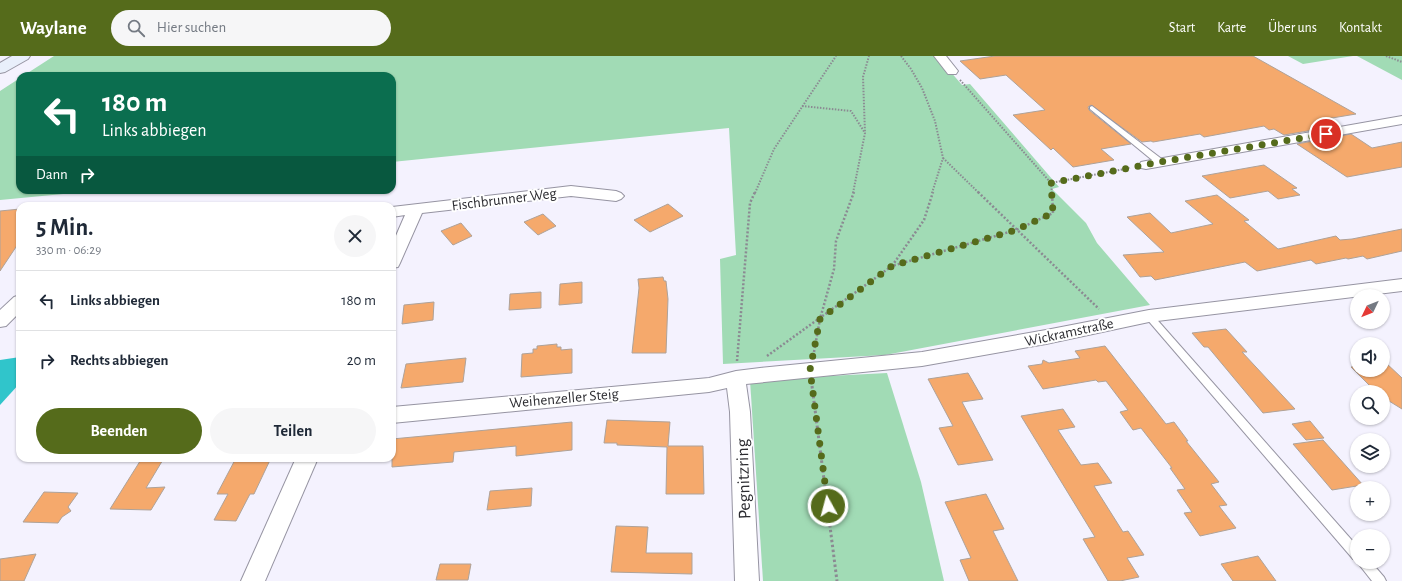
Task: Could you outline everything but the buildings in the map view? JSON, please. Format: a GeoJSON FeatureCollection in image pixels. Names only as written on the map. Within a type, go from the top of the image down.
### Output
{"type":"FeatureCollection","features":[{"type":"Feature","properties":{"kind":"main road"},"geometry":{"type":"LineString","coordinates":[[0,69],[23,56]]}},
{"type":"Feature","properties":{"kind":"street"},"geometry":{"type":"LineString","coordinates":[[940,56],[952,71]]}},
{"type":"Feature","properties":{"kind":"street"},"geometry":{"type":"LineString","coordinates":[[1146,165],[1402,120]]}},
{"type":"Feature","properties":{"kind":"street","name":"Fischbrunner Weg"},"geometry":{"type":"LineString","coordinates":[[396,212],[571,191],[616,196]]}},
{"type":"Feature","properties":{"kind":"street"},"geometry":{"type":"LineString","coordinates":[[396,254],[416,209]]}},
{"type":"Feature","properties":{"kind":"street","name":"Wickramstraße"},"geometry":{"type":"LineString","coordinates":[[736,378],[922,359],[1046,338],[1114,322],[1149,316],[1402,285]]}},
{"type":"Feature","properties":{"kind":"street"},"geometry":{"type":"LineString","coordinates":[[0,321],[16,305]]}},
{"type":"Feature","properties":{"kind":"street","name":"Weihenzeller Steig"},"geometry":{"type":"LineString","coordinates":[[396,414],[709,385],[736,378]]}},
{"type":"Feature","properties":{"kind":"street","name":"Pegnitzring"},"geometry":{"type":"LineString","coordinates":[[736,378],[740,412],[747,581]]}},
{"type":"Feature","properties":{"kind":"street"},"geometry":{"type":"LineString","coordinates":[[253,581],[305,462]]}},
{"type":"Feature","properties":{"kind":"lane"},"geometry":{"type":"LineString","coordinates":[[1092,108],[1160,162]]}},
{"type":"Feature","properties":{"kind":"lane"},"geometry":{"type":"LineString","coordinates":[[1149,316],[1350,547]]}},
{"type":"Feature","properties":{"kind":"lane"},"geometry":{"type":"LineString","coordinates":[[1369,569],[1380,581]]}},
{"type":"Feature","properties":{"kind":"path"},"geometry":{"type":"LineString","coordinates":[[736,378],[750,203],[774,149],[836,56]]}},
{"type":"Feature","properties":{"kind":"path"},"geometry":{"type":"LineString","coordinates":[[837,581],[810,370],[820,319],[834,269],[836,241],[855,188],[865,133],[862,77],[869,56]]}},
{"type":"Feature","properties":{"kind":"path"},"geometry":{"type":"LineString","coordinates":[[736,378],[892,266],[924,220],[943,158],[935,121],[922,88],[911,69],[901,56]]}},
{"type":"Feature","properties":{"kind":"path"},"geometry":{"type":"LineString","coordinates":[[1386,56],[1402,62]]}},
{"type":"Feature","properties":{"kind":"path"},"geometry":{"type":"LineString","coordinates":[[892,266],[1016,230],[1053,213],[1051,183],[952,71]]}},
{"type":"Feature","properties":{"kind":"path"},"geometry":{"type":"LineString","coordinates":[[802,106],[851,111],[865,133]]}},
{"type":"Feature","properties":{"kind":"path"},"geometry":{"type":"LineString","coordinates":[[943,158],[1016,230],[1114,322]]}},
{"type":"Feature","properties":{"kind":"path"},"geometry":{"type":"LineString","coordinates":[[1051,183],[1146,165]]}},
{"type":"Feature","properties":{"kind":"green space"},"geometry":{"type":"Polygon","coordinates":[[[54,56],[937,56],[962,85],[970,84],[1059,187],[1052,189],[1086,223],[1097,243],[1150,305],[885,355],[723,364],[720,259],[736,255],[729,128],[396,162],[396,72],[29,72],[54,56]]]}},
{"type":"Feature","properties":{"kind":"green space"},"geometry":{"type":"Polygon","coordinates":[[[1288,56],[1353,56],[1303,64],[1288,56]]]}},
{"type":"Feature","properties":{"kind":"green space"},"geometry":{"type":"Polygon","coordinates":[[[1357,56],[1402,56],[1402,80],[1357,56]]]}},
{"type":"Feature","properties":{"kind":"green space"},"geometry":{"type":"Polygon","coordinates":[[[16,81],[16,194],[63,194],[0,200],[0,91],[16,81]]]}},
{"type":"Feature","properties":{"kind":"green space"},"geometry":{"type":"Polygon","coordinates":[[[887,373],[921,482],[944,581],[763,581],[750,380],[887,373]]]}},
{"type":"Feature","properties":{"kind":"water"},"geometry":{"type":"Polygon","coordinates":[[[16,358],[16,387],[0,405],[0,360],[16,358]]]}},
{"type":"Feature","properties":{"kind":"route"},"geometry":{"type":"LineString","coordinates":[[828,506],[810,370],[820,319],[892,266],[1016,230],[1053,213],[1051,183],[1160,162],[1326,134]]}}]}
